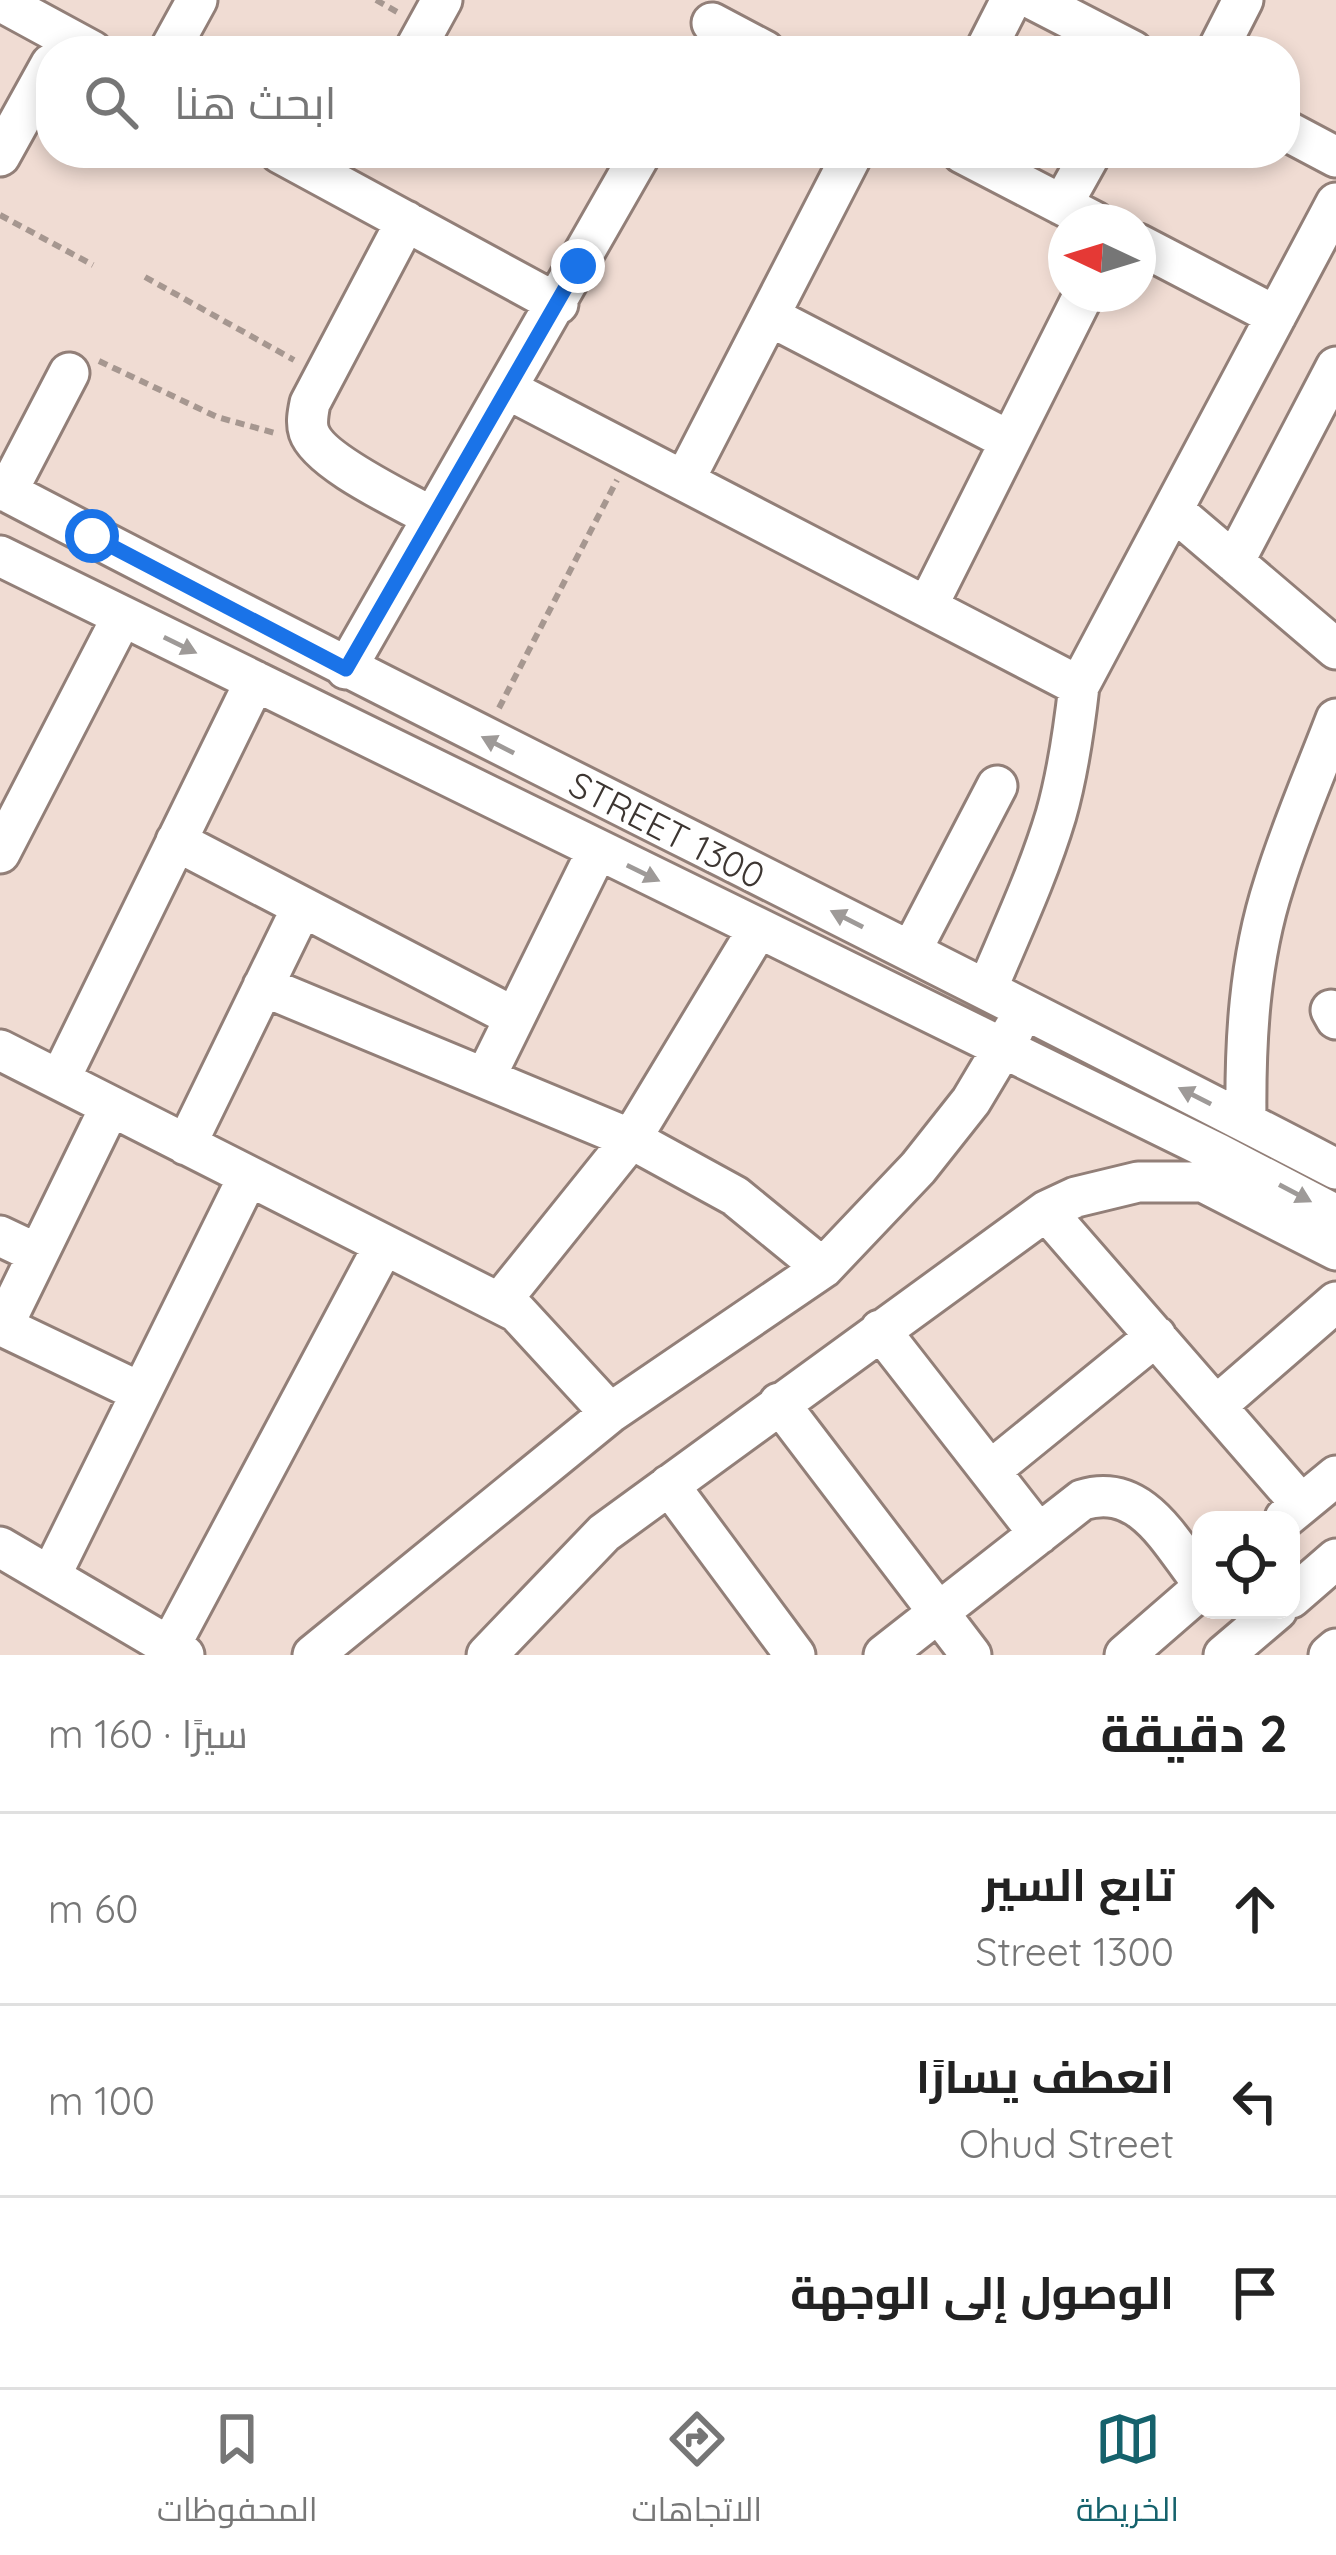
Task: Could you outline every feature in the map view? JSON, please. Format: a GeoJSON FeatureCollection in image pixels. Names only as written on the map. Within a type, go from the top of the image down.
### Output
{"type":"FeatureCollection","features":[{"type":"Feature","properties":{"kind":"street"},"geometry":{"type":"LineString","coordinates":[[178,36],[197,0]]}},
{"type":"Feature","properties":{"kind":"street"},"geometry":{"type":"LineString","coordinates":[[422,36],[442,0]]}},
{"type":"Feature","properties":{"kind":"street"},"geometry":{"type":"LineString","coordinates":[[993,36],[1011,0]]}},
{"type":"Feature","properties":{"kind":"street"},"geometry":{"type":"LineString","coordinates":[[1034,0],[1104,36]]}},
{"type":"Feature","properties":{"kind":"street"},"geometry":{"type":"LineString","coordinates":[[1225,36],[1243,0]]}},
{"type":"Feature","properties":{"kind":"street"},"geometry":{"type":"LineString","coordinates":[[3,1],[48,36]]}},
{"type":"Feature","properties":{"kind":"street"},"geometry":{"type":"LineString","coordinates":[[0,156],[36,100]]}},
{"type":"Feature","properties":{"kind":"street"},"geometry":{"type":"LineString","coordinates":[[1300,138],[1336,157]]}},
{"type":"Feature","properties":{"kind":"street"},"geometry":{"type":"LineString","coordinates":[[346,669],[632,168]]}},
{"type":"Feature","properties":{"kind":"street"},"geometry":{"type":"LineString","coordinates":[[685,481],[845,168]]}},
{"type":"Feature","properties":{"kind":"street"},"geometry":{"type":"LineString","coordinates":[[991,168],[1061,204]]}},
{"type":"Feature","properties":{"kind":"street"},"geometry":{"type":"LineString","coordinates":[[1081,204],[1088,168]]}},
{"type":"Feature","properties":{"kind":"street"},"geometry":{"type":"LineString","coordinates":[[350,170],[406,221],[557,304]]}},
{"type":"Feature","properties":{"kind":"street"},"geometry":{"type":"LineString","coordinates":[[987,989],[1056,815],[1079,686],[1336,203]]}},
{"type":"Feature","properties":{"kind":"street"},"geometry":{"type":"LineString","coordinates":[[406,221],[310,403],[309,433],[328,456],[430,516]]}},
{"type":"Feature","properties":{"kind":"street"},"geometry":{"type":"LineString","coordinates":[[1156,253],[1276,316]]}},
{"type":"Feature","properties":{"kind":"street"},"geometry":{"type":"LineString","coordinates":[[927,607],[1075,312]]}},
{"type":"Feature","properties":{"kind":"street"},"geometry":{"type":"LineString","coordinates":[[769,316],[1010,441]]}},
{"type":"Feature","properties":{"kind":"street"},"geometry":{"type":"LineString","coordinates":[[1234,562],[1336,367]]}},
{"type":"Feature","properties":{"kind":"street"},"geometry":{"type":"LineString","coordinates":[[4,490],[69,373]]}},
{"type":"Feature","properties":{"kind":"street"},"geometry":{"type":"LineString","coordinates":[[507,389],[1079,686]]}},
{"type":"Feature","properties":{"kind":"street","name":"STREET 1300"},"geometry":{"type":"LineString","coordinates":[[4,490],[346,669],[1336,1169]]}},
{"type":"Feature","properties":{"kind":"street"},"geometry":{"type":"LineString","coordinates":[[1173,510],[1336,649]]}},
{"type":"Feature","properties":{"kind":"street","name":"STREET 1300"},"geometry":{"type":"LineString","coordinates":[[0,556],[1336,1215]]}},
{"type":"Feature","properties":{"kind":"street"},"geometry":{"type":"LineString","coordinates":[[0,853],[122,617]]}},
{"type":"Feature","properties":{"kind":"street"},"geometry":{"type":"LineString","coordinates":[[60,1078],[255,681]]}},
{"type":"Feature","properties":{"kind":"street"},"geometry":{"type":"LineString","coordinates":[[1246,1122],[1245,1062],[1259,942],[1274,884],[1336,719]]}},
{"type":"Feature","properties":{"kind":"street"},"geometry":{"type":"LineString","coordinates":[[911,951],[998,786]]}},
{"type":"Feature","properties":{"kind":"street"},"geometry":{"type":"LineString","coordinates":[[176,842],[512,1016]]}},
{"type":"Feature","properties":{"kind":"street"},"geometry":{"type":"LineString","coordinates":[[486,1076],[597,850]]}},
{"type":"Feature","properties":{"kind":"street"},"geometry":{"type":"LineString","coordinates":[[186,1145],[302,907]]}},
{"type":"Feature","properties":{"kind":"street"},"geometry":{"type":"LineString","coordinates":[[500,1302],[631,1139],[758,929]]}},
{"type":"Feature","properties":{"kind":"street"},"geometry":{"type":"LineString","coordinates":[[263,986],[631,1139],[735,1196],[823,1268]]}},
{"type":"Feature","properties":{"kind":"street"},"geometry":{"type":"LineString","coordinates":[[313,1655],[610,1413],[823,1268],[918,1168],[971,1101],[1024,1008]]}},
{"type":"Feature","properties":{"kind":"street"},"geometry":{"type":"LineString","coordinates":[[0,1050],[517,1312],[610,1413]]}},
{"type":"Feature","properties":{"kind":"street"},"geometry":{"type":"LineString","coordinates":[[110,1107],[2,1326],[139,1391]]}},
{"type":"Feature","properties":{"kind":"street"},"geometry":{"type":"LineString","coordinates":[[51,1576],[248,1177]]}},
{"type":"Feature","properties":{"kind":"street"},"geometry":{"type":"LineString","coordinates":[[506,1648],[604,1533],[1046,1210],[1138,1182],[1202,1182],[1336,1250]]}},
{"type":"Feature","properties":{"kind":"street"},"geometry":{"type":"LineString","coordinates":[[1046,1210],[1216,1406],[1291,1511]]}},
{"type":"Feature","properties":{"kind":"street"},"geometry":{"type":"LineString","coordinates":[[0,1236],[38,1254]]}},
{"type":"Feature","properties":{"kind":"street"},"geometry":{"type":"LineString","coordinates":[[0,1547],[177,1650],[385,1245]]}},
{"type":"Feature","properties":{"kind":"street"},"geometry":{"type":"LineString","coordinates":[[1216,1406],[1336,1302]]}},
{"type":"Feature","properties":{"kind":"street"},"geometry":{"type":"LineString","coordinates":[[880,1330],[1039,1534]]}},
{"type":"Feature","properties":{"kind":"street"},"geometry":{"type":"LineString","coordinates":[[990,1471],[1156,1336]]}},
{"type":"Feature","properties":{"kind":"street"},"geometry":{"type":"LineString","coordinates":[[779,1403],[971,1655]]}},
{"type":"Feature","properties":{"kind":"street"},"geometry":{"type":"LineString","coordinates":[[1293,1511],[1336,1476]]}},
{"type":"Feature","properties":{"kind":"street"},"geometry":{"type":"LineString","coordinates":[[669,1485],[795,1655]]}},
{"type":"Feature","properties":{"kind":"street"},"geometry":{"type":"LineString","coordinates":[[884,1655],[1082,1500],[1116,1495],[1146,1511],[1192,1573]]}},
{"type":"Feature","properties":{"kind":"street"},"geometry":{"type":"LineString","coordinates":[[1300,1590],[1336,1559]]}},
{"type":"Feature","properties":{"kind":"street"},"geometry":{"type":"LineString","coordinates":[[1125,1655],[1192,1593]]}},
{"type":"Feature","properties":{"kind":"street"},"geometry":{"type":"LineString","coordinates":[[1224,1655],[1266,1619]]}},
{"type":"Feature","properties":{"kind":"path"},"geometry":{"type":"LineString","coordinates":[[0,215],[93,265]]}},
{"type":"Feature","properties":{"kind":"path"},"geometry":{"type":"LineString","coordinates":[[146,278],[323,376]]}},
{"type":"Feature","properties":{"kind":"path"},"geometry":{"type":"LineString","coordinates":[[69,373],[82,363],[98,361],[247,428],[309,433]]}},
{"type":"Feature","properties":{"kind":"path"},"geometry":{"type":"LineString","coordinates":[[484,738],[631,453]]}},
{"type":"Feature","properties":{"kind":"route"},"geometry":{"type":"LineString","coordinates":[[92,536],[346,669],[578,266]]}}]}
